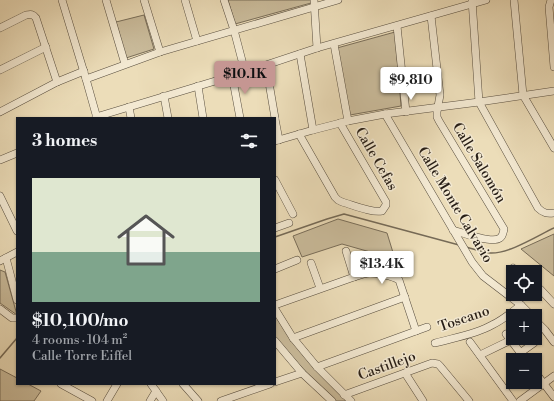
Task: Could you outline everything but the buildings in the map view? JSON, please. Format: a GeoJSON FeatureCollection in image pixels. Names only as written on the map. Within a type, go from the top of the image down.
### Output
{"type":"FeatureCollection","features":[{"type":"Feature","properties":{"kind":"street"},"geometry":{"type":"LineString","coordinates":[[62,0],[97,117],[245,72],[317,48],[431,16],[472,2],[486,0]]}},
{"type":"Feature","properties":{"kind":"street"},"geometry":{"type":"LineString","coordinates":[[106,0],[125,64]]}},
{"type":"Feature","properties":{"kind":"street"},"geometry":{"type":"LineString","coordinates":[[144,0],[160,52]]}},
{"type":"Feature","properties":{"kind":"street"},"geometry":{"type":"LineString","coordinates":[[185,0],[197,41]]}},
{"type":"Feature","properties":{"kind":"street"},"geometry":{"type":"LineString","coordinates":[[224,0],[245,72]]}},
{"type":"Feature","properties":{"kind":"street"},"geometry":{"type":"LineString","coordinates":[[86,79],[160,52],[315,4],[338,0]]}},
{"type":"Feature","properties":{"kind":"street"},"geometry":{"type":"LineString","coordinates":[[514,0],[523,95],[554,148]]}},
{"type":"Feature","properties":{"kind":"street"},"geometry":{"type":"LineString","coordinates":[[551,0],[549,6],[554,67]]}},
{"type":"Feature","properties":{"kind":"street"},"geometry":{"type":"LineString","coordinates":[[472,2],[479,102],[538,208],[543,212],[551,214]]}},
{"type":"Feature","properties":{"kind":"street"},"geometry":{"type":"LineString","coordinates":[[315,4],[317,48]]}},
{"type":"Feature","properties":{"kind":"street"},"geometry":{"type":"LineString","coordinates":[[0,28],[26,15],[34,15],[57,82]]}},
{"type":"Feature","properties":{"kind":"street","name":"Calle Salomón"},"geometry":{"type":"LineString","coordinates":[[431,16],[440,95],[437,117],[438,120],[504,229],[499,239],[494,240],[486,240],[453,230]]}},
{"type":"Feature","properties":{"kind":"street"},"geometry":{"type":"LineString","coordinates":[[397,26],[406,112]]}},
{"type":"Feature","properties":{"kind":"street"},"geometry":{"type":"LineString","coordinates":[[334,44],[348,121]]}},
{"type":"Feature","properties":{"kind":"street"},"geometry":{"type":"LineString","coordinates":[[0,70],[46,47]]}},
{"type":"Feature","properties":{"kind":"street"},"geometry":{"type":"LineString","coordinates":[[300,54],[313,130]]}},
{"type":"Feature","properties":{"kind":"street"},"geometry":{"type":"LineString","coordinates":[[266,65],[275,117]]}},
{"type":"Feature","properties":{"kind":"street"},"geometry":{"type":"LineString","coordinates":[[0,112],[57,82],[84,71]]}},
{"type":"Feature","properties":{"kind":"street"},"geometry":{"type":"LineString","coordinates":[[232,75],[240,117]]}},
{"type":"Feature","properties":{"kind":"street"},"geometry":{"type":"LineString","coordinates":[[198,86],[203,117]]}},
{"type":"Feature","properties":{"kind":"street"},"geometry":{"type":"LineString","coordinates":[[276,129],[277,140],[348,121],[385,114],[438,108],[554,91]]}},
{"type":"Feature","properties":{"kind":"street"},"geometry":{"type":"LineString","coordinates":[[164,96],[168,117]]}},
{"type":"Feature","properties":{"kind":"street"},"geometry":{"type":"LineString","coordinates":[[129,107],[131,117]]}},
{"type":"Feature","properties":{"kind":"street","name":"Calle Monte Calvario"},"geometry":{"type":"LineString","coordinates":[[385,114],[474,266],[483,276],[525,309]]}},
{"type":"Feature","properties":{"kind":"street","name":"Calle Cefas"},"geometry":{"type":"LineString","coordinates":[[298,134],[338,200],[372,211],[382,211],[385,209],[386,202],[340,124]]}},
{"type":"Feature","properties":{"kind":"street"},"geometry":{"type":"LineString","coordinates":[[0,160],[16,153]]}},
{"type":"Feature","properties":{"kind":"street"},"geometry":{"type":"LineString","coordinates":[[276,185],[292,214]]}},
{"type":"Feature","properties":{"kind":"street"},"geometry":{"type":"LineString","coordinates":[[0,196],[16,227]]}},
{"type":"Feature","properties":{"kind":"street"},"geometry":{"type":"LineString","coordinates":[[276,228],[289,223]]}},
{"type":"Feature","properties":{"kind":"street"},"geometry":{"type":"LineString","coordinates":[[346,251],[354,277]]}},
{"type":"Feature","properties":{"kind":"street"},"geometry":{"type":"LineString","coordinates":[[16,253],[3,260],[16,297]]}},
{"type":"Feature","properties":{"kind":"street"},"geometry":{"type":"LineString","coordinates":[[276,269],[297,260]]}},
{"type":"Feature","properties":{"kind":"street"},"geometry":{"type":"LineString","coordinates":[[311,263],[320,288]]}},
{"type":"Feature","properties":{"kind":"street"},"geometry":{"type":"LineString","coordinates":[[276,305],[320,288],[371,273],[395,278],[400,282],[416,331]]}},
{"type":"Feature","properties":{"kind":"street"},"geometry":{"type":"LineString","coordinates":[[542,291],[554,304]]}},
{"type":"Feature","properties":{"kind":"street"},"geometry":{"type":"LineString","coordinates":[[293,338],[404,297]]}},
{"type":"Feature","properties":{"kind":"street","name":"Toscano"},"geometry":{"type":"LineString","coordinates":[[435,343],[491,326],[521,305]]}},
{"type":"Feature","properties":{"kind":"street"},"geometry":{"type":"LineString","coordinates":[[0,309],[12,318],[16,318]]}},
{"type":"Feature","properties":{"kind":"street"},"geometry":{"type":"LineString","coordinates":[[276,311],[293,338],[317,367],[351,401]]}},
{"type":"Feature","properties":{"kind":"street"},"geometry":{"type":"LineString","coordinates":[[317,367],[428,327]]}},
{"type":"Feature","properties":{"kind":"street"},"geometry":{"type":"LineString","coordinates":[[542,327],[554,342]]}},
{"type":"Feature","properties":{"kind":"street"},"geometry":{"type":"LineString","coordinates":[[470,342],[514,401]]}},
{"type":"Feature","properties":{"kind":"street"},"geometry":{"type":"LineString","coordinates":[[480,355],[506,342]]}},
{"type":"Feature","properties":{"kind":"street"},"geometry":{"type":"LineString","coordinates":[[276,343],[302,373],[330,399]]}},
{"type":"Feature","properties":{"kind":"street"},"geometry":{"type":"LineString","coordinates":[[514,345],[520,353],[531,345]]}},
{"type":"Feature","properties":{"kind":"street","name":"Castillejo"},"geometry":{"type":"LineString","coordinates":[[344,395],[432,363],[438,364],[469,401]]}},
{"type":"Feature","properties":{"kind":"street"},"geometry":{"type":"LineString","coordinates":[[276,382],[302,373]]}},
{"type":"Feature","properties":{"kind":"street"},"geometry":{"type":"LineString","coordinates":[[405,373],[423,401]]}},
{"type":"Feature","properties":{"kind":"street"},"geometry":{"type":"LineString","coordinates":[[520,401],[554,376]]}},
{"type":"Feature","properties":{"kind":"street"},"geometry":{"type":"LineString","coordinates":[[542,381],[554,397]]}},
{"type":"Feature","properties":{"kind":"street"},"geometry":{"type":"LineString","coordinates":[[63,385],[92,401]]}},
{"type":"Feature","properties":{"kind":"street"},"geometry":{"type":"LineString","coordinates":[[107,401],[116,385]]}},
{"type":"Feature","properties":{"kind":"street"},"geometry":{"type":"LineString","coordinates":[[152,385],[163,401]]}},
{"type":"Feature","properties":{"kind":"street"},"geometry":{"type":"LineString","coordinates":[[185,385],[198,401]]}},
{"type":"Feature","properties":{"kind":"street"},"geometry":{"type":"LineString","coordinates":[[221,401],[236,399],[268,385]]}},
{"type":"Feature","properties":{"kind":"street"},"geometry":{"type":"LineString","coordinates":[[150,401],[156,391]]}},
{"type":"Feature","properties":{"kind":"street"},"geometry":{"type":"LineString","coordinates":[[320,401],[330,399]]}},
{"type":"Feature","properties":{"kind":"shaded area"},"geometry":{"type":"Polygon","coordinates":[[[228,0],[311,0],[311,3],[235,24],[228,0]]]}},
{"type":"Feature","properties":{"kind":"shaded area"},"geometry":{"type":"Polygon","coordinates":[[[144,15],[154,49],[126,58],[116,22],[144,15]]]}},
{"type":"Feature","properties":{"kind":"shaded area"},"geometry":{"type":"Polygon","coordinates":[[[395,32],[401,106],[350,115],[337,48],[395,32]]]}},
{"type":"Feature","properties":{"kind":"shaded area"},"geometry":{"type":"Polygon","coordinates":[[[338,219],[387,233],[395,259],[342,244],[302,257],[293,236],[338,219]]]}},
{"type":"Feature","properties":{"kind":"shaded area"},"geometry":{"type":"Polygon","coordinates":[[[554,234],[554,276],[542,265],[521,249],[554,234]]]}},
{"type":"Feature","properties":{"kind":"shaded area"},"geometry":{"type":"Polygon","coordinates":[[[0,270],[5,272],[16,314],[0,303],[0,270]]]}},
{"type":"Feature","properties":{"kind":"shaded area"},"geometry":{"type":"Polygon","coordinates":[[[276,316],[347,401],[336,401],[324,392],[276,337],[276,316]]]}},
{"type":"Feature","properties":{"kind":"shaded area"},"geometry":{"type":"Polygon","coordinates":[[[0,369],[16,377],[16,385],[30,385],[41,391],[34,401],[0,401],[0,369]]]}},
{"type":"Feature","properties":{"kind":"waterway"},"geometry":{"type":"LineString","coordinates":[[276,237],[344,214],[459,245]]}},
{"type":"Feature","properties":{"kind":"waterway"},"geometry":{"type":"LineString","coordinates":[[466,247],[487,253],[498,253],[514,248],[554,228]]}},
{"type":"Feature","properties":{"kind":"waterway"},"geometry":{"type":"LineString","coordinates":[[0,358],[16,339]]}}]}
